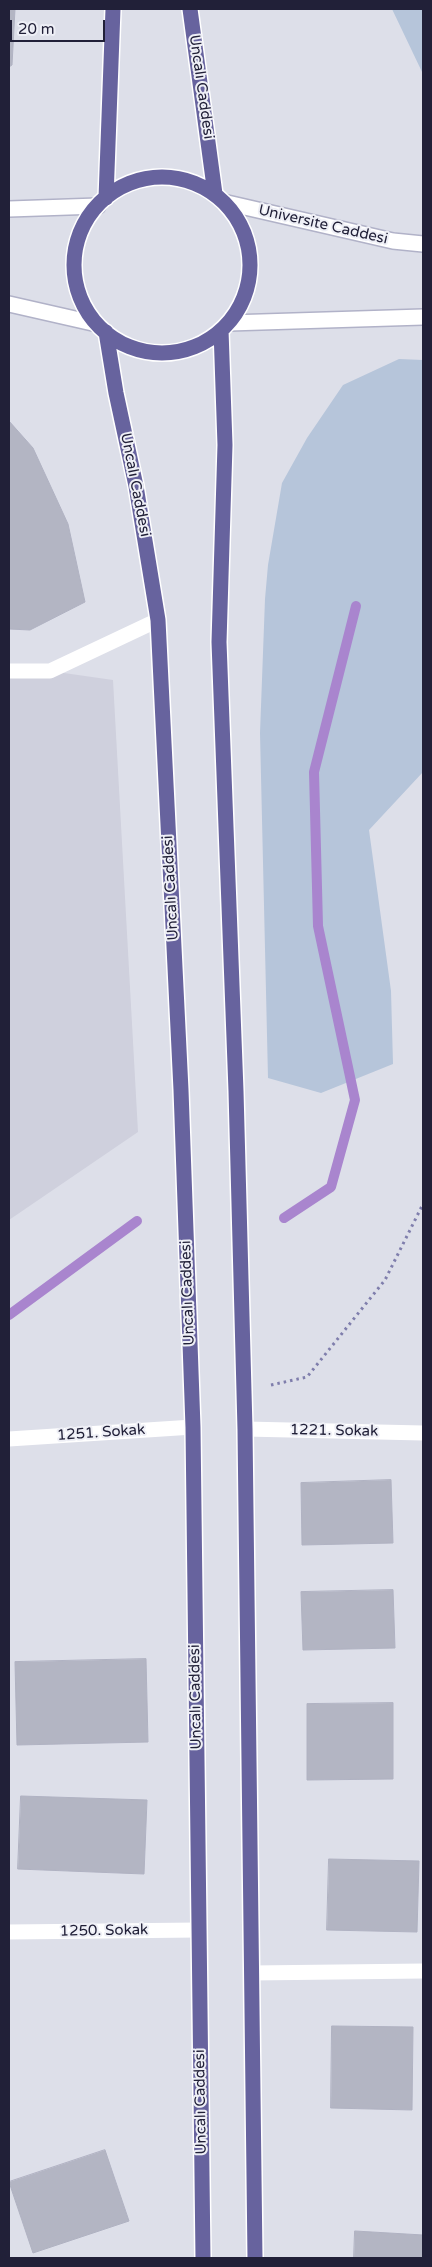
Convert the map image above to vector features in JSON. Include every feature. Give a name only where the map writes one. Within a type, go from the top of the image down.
[{"type":"main road","points":[[102,202],[113,9]]},
{"type":"main road","name":"Uncalı Caddesi","points":[[190,9],[219,198]]},
{"type":"main road","points":[[160,177],[189,181],[219,198],[235,215],[248,241],[251,270],[244,299],[225,327],[206,342],[179,352],[150,353],[122,344],[102,328],[82,303],[74,275],[76,246],[87,219],[102,202],[131,183],[160,177]]},
{"type":"main road","points":[[225,327],[225,445],[219,642],[236,1091],[245,1429],[256,2258]]},
{"type":"main road","name":"Uncalı Caddesi","points":[[102,328],[136,486],[158,620],[181,1090],[193,1427],[203,2258]]},
{"type":"street","name":"Universite Caddesi","points":[[219,198],[393,241],[423,244]]},
{"type":"street","points":[[9,209],[102,202]]},
{"type":"street","points":[[9,304],[102,328]]},
{"type":"street","points":[[225,327],[423,317]]},
{"type":"street","points":[[9,671],[50,671],[158,620]]},
{"type":"street","name":"1251. Sokak","points":[[9,1439],[193,1427]]},
{"type":"street","name":"1221. Sokak","points":[[245,1429],[423,1433]]},
{"type":"street","name":"1250. Sokak","points":[[9,1932],[198,1930]]},
{"type":"street","points":[[252,1973],[423,1971]]},
{"type":"path","points":[[270,1386],[307,1377],[385,1280],[423,1204]]},
{"type":"shaded area","points":[[392,9],[423,9],[423,74]]},
{"type":"shaded area","points":[[399,359],[423,360],[423,772],[369,830],[391,991],[393,1064],[321,1093],[268,1078],[260,733],[268,565],[282,483],[307,438],[343,385]]},
{"type":"shaded area","points":[[9,671],[50,671],[113,680],[138,1132],[9,1220]]},
{"type":"building","points":[[9,9],[15,9],[12,65],[9,67]]},
{"type":"building","points":[[9,421],[33,448],[68,524],[85,602],[30,630],[9,629]]},
{"type":"building","points":[[391,1480],[393,1543],[302,1545],[301,1483]]},
{"type":"building","points":[[393,1590],[395,1648],[303,1650],[301,1592]]},
{"type":"building","points":[[146,1659],[148,1742],[17,1745],[15,1662]]},
{"type":"building","points":[[393,1703],[393,1779],[307,1780],[307,1704]]},
{"type":"building","points":[[21,1796],[147,1800],[144,1874],[18,1869]]},
{"type":"building","points":[[329,1859],[419,1861],[417,1932],[327,1930]]},
{"type":"building","points":[[332,2026],[413,2027],[412,2110],[331,2108]]},
{"type":"building","points":[[105,2150],[129,2221],[33,2253],[9,2182]]},
{"type":"building","points":[[355,2231],[423,2235],[423,2258],[354,2258]]},
{"type":"waterway","points":[[284,1218],[331,1187],[355,1100],[318,926],[314,772],[356,606]]},
{"type":"waterway","points":[[9,1315],[137,1221]]}]
